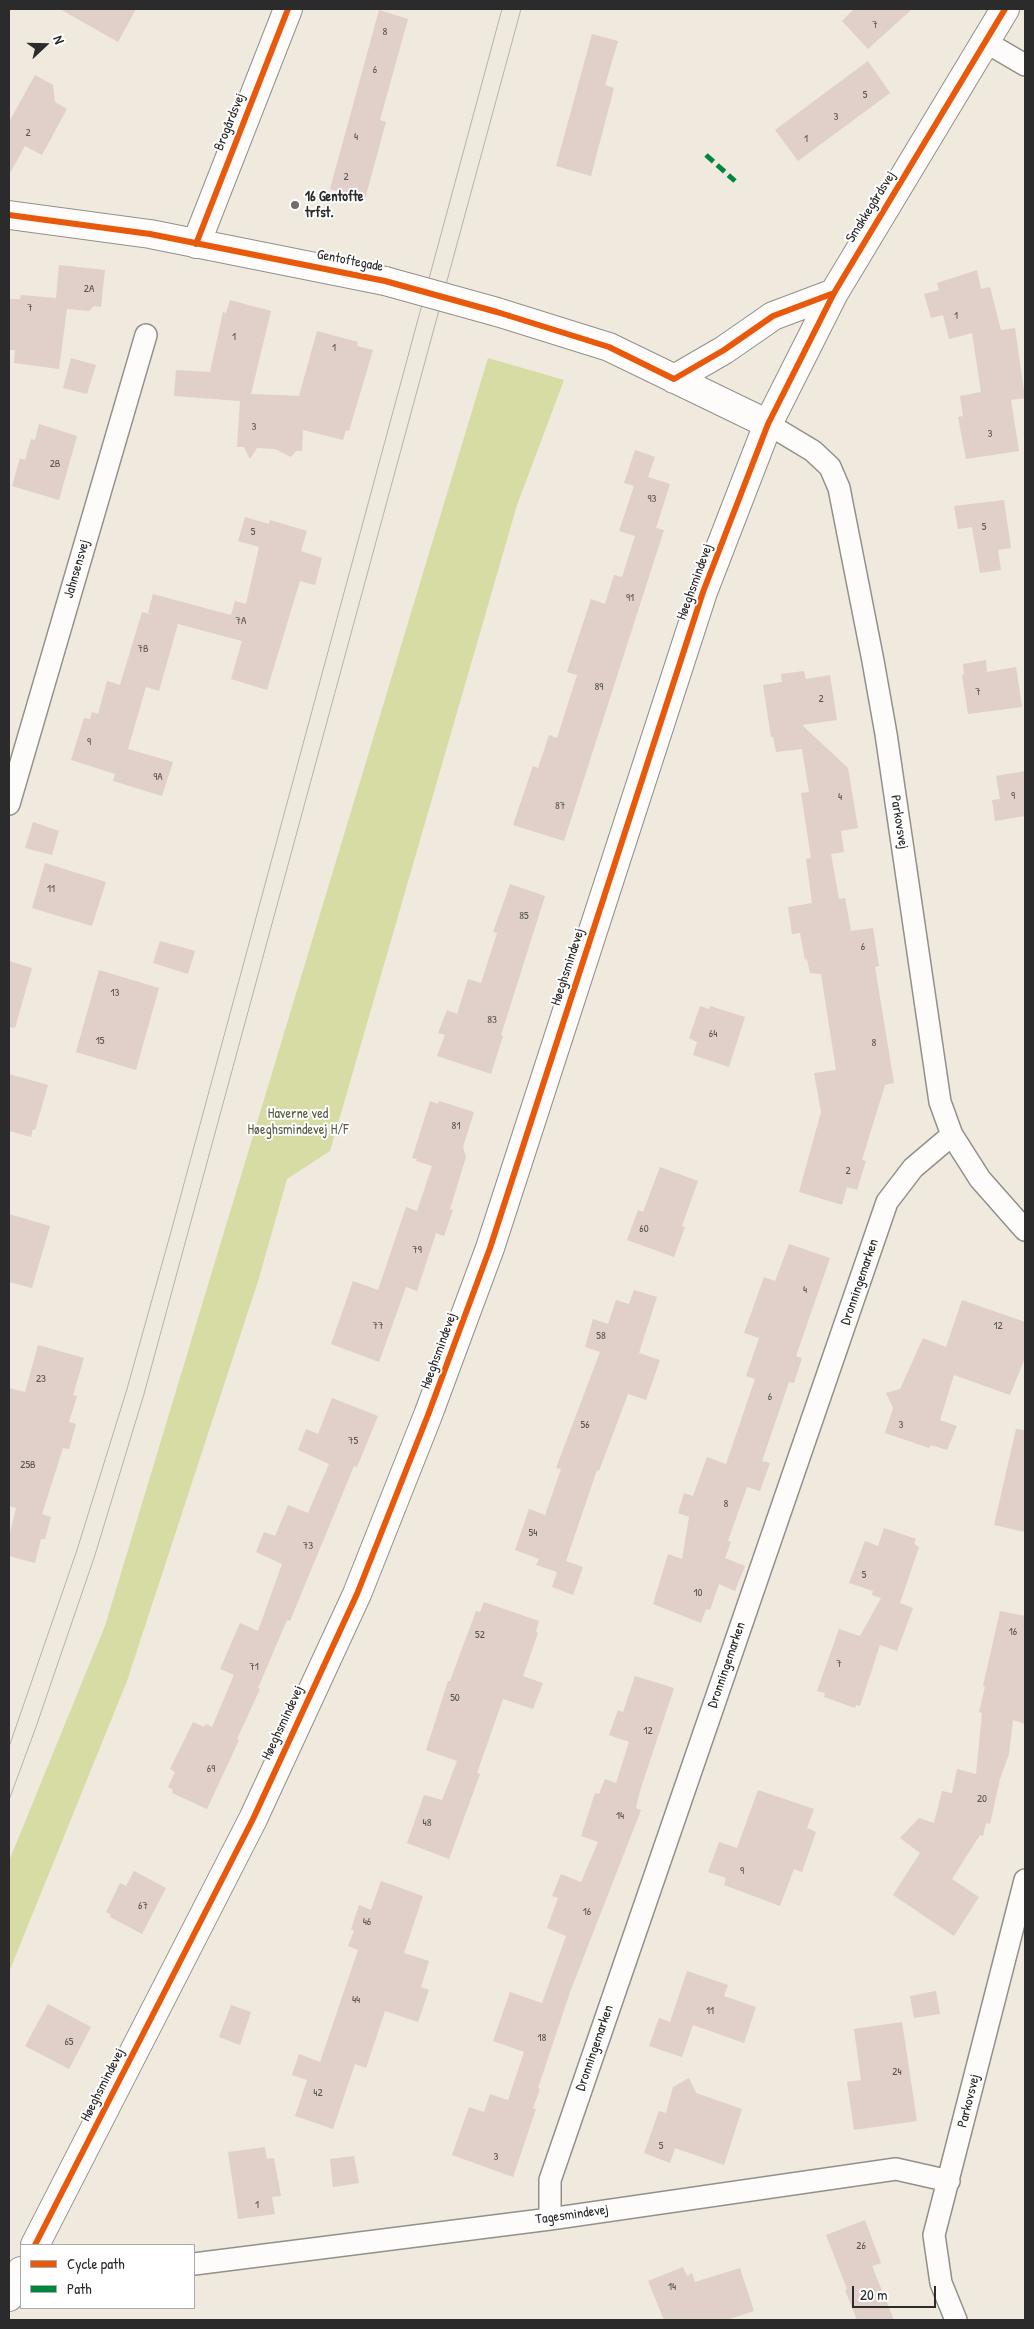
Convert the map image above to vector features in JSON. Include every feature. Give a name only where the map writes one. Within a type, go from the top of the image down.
[{"type":"street","name":"Brogårdsvej","points":[[196,244],[288,9]]},
{"type":"street","name":"Smakkegårdsvej","points":[[768,424],[834,293],[1005,9]]},
{"type":"street","points":[[984,41],[1025,66]]},
{"type":"street","name":"Gentoftegade","points":[[9,214],[150,234],[385,281],[497,312],[609,347],[768,424]]},
{"type":"street","points":[[674,379],[724,350],[773,316],[834,293]]},
{"type":"street","name":"Jahnsensvej","points":[[9,804],[146,335]]},
{"type":"street","name":"Parkovsvej","points":[[768,424],[813,451],[830,468],[839,488],[874,661],[911,897],[940,1102],[952,1135],[980,1179],[1025,1230]]},
{"type":"street","name":"Høeghsmindevej","points":[[35,2244],[253,1819],[370,1560],[428,1415],[490,1248],[703,592],[768,424]]},
{"type":"street","name":"Dronningemarken","points":[[550,2218],[550,2180],[887,1202],[913,1168],[952,1135]]},
{"type":"street","name":"Parkovsvej","points":[[956,2320],[941,2284],[934,2235],[1025,1880]]},
{"type":"street","name":"Tagesmindevej","points":[[195,2264],[550,2218],[896,2169],[949,2181]]},
{"type":"street","points":[[9,2297],[20,2273]]},
{"type":"green space","name":"Haverne ved Høeghsmindevej H/F","points":[[488,358],[564,380],[517,505],[330,1151],[287,1179],[259,1278],[127,1681],[9,1972],[9,1861],[105,1626]]},
{"type":"building","points":[[60,9],[136,9],[118,42]]},
{"type":"building","points":[[854,9],[912,9],[868,49],[842,21]]},
{"type":"building","points":[[379,10],[408,19],[380,120],[386,122],[365,199],[330,189]]},
{"type":"building","points":[[592,34],[618,41],[605,85],[614,88],[591,176],[556,166]]},
{"type":"building","points":[[868,61],[890,93],[798,161],[775,130]]},
{"type":"building","points":[[35,75],[53,85],[55,102],[67,109],[42,155],[25,146],[9,175],[9,122]]},
{"type":"building","points":[[59,265],[105,270],[101,307],[94,306],[89,311],[67,309],[59,369],[14,363],[15,350],[9,350],[9,299],[20,299],[21,295],[56,298]]},
{"type":"building","points":[[977,270],[981,289],[990,287],[1001,330],[1015,328],[1025,398],[1011,400],[1019,451],[966,459],[958,417],[963,416],[960,396],[981,392],[972,333],[949,339],[943,315],[931,318],[924,294],[939,290],[937,283]]},
{"type":"building","points":[[230,300],[271,311],[251,394],[299,396],[317,331],[358,342],[357,346],[373,350],[349,431],[346,430],[343,440],[303,430],[302,451],[296,451],[291,457],[275,449],[257,448],[250,459],[244,447],[237,447],[240,401],[174,396],[176,370],[210,372],[223,312],[226,313]]},
{"type":"building","points":[[71,358],[96,365],[87,394],[63,388]]},
{"type":"building","points":[[39,424],[77,436],[59,500],[12,486],[20,458],[25,460],[31,439],[35,440]]},
{"type":"building","points":[[635,450],[655,457],[648,477],[670,484],[656,528],[664,530],[564,841],[513,825],[533,766],[538,768],[549,735],[557,738],[577,675],[567,672],[591,599],[605,604],[614,575],[622,577],[635,536],[619,531],[634,486],[624,483]]},
{"type":"building","points":[[1004,500],[1011,548],[998,550],[1001,570],[980,573],[972,527],[958,529],[954,506]]},
{"type":"building","points":[[245,517],[269,524],[270,520],[307,531],[301,551],[322,558],[315,585],[300,581],[267,690],[231,679],[242,641],[178,624],[159,691],[146,687],[128,749],[173,762],[162,796],[113,781],[115,774],[71,760],[84,718],[90,719],[92,712],[98,714],[107,681],[120,685],[142,612],[153,615],[148,613],[153,594],[231,615],[235,601],[246,604],[259,547],[238,541]]},
{"type":"building","points":[[986,660],[987,672],[1016,667],[1022,707],[968,714],[962,675],[964,674],[963,664]]},
{"type":"building","points":[[804,671],[806,679],[830,675],[837,720],[802,725],[848,768],[858,828],[841,831],[844,852],[831,854],[839,899],[845,898],[851,931],[873,928],[879,966],[875,967],[894,1083],[885,1085],[862,1160],[866,1161],[857,1190],[847,1187],[842,1205],[799,1192],[821,1112],[814,1073],[836,1070],[821,974],[810,973],[807,959],[805,960],[800,933],[792,934],[788,907],[812,903],[806,859],[811,858],[801,793],[809,792],[802,749],[776,752],[773,737],[771,737],[763,685],[782,682],[781,674]]},
{"type":"building","points":[[1025,771],[1025,816],[995,821],[992,800],[1000,799],[996,776]]},
{"type":"building","points":[[33,822],[59,831],[52,855],[25,848]]},
{"type":"building","points":[[45,863],[106,882],[92,926],[32,908]]},
{"type":"building","points":[[510,884],[545,896],[501,1035],[503,1036],[491,1074],[437,1056],[445,1035],[438,1033],[447,1010],[457,1014],[468,979],[481,983],[497,933],[493,932]]},
{"type":"building","points":[[160,941],[195,951],[188,974],[153,963]]},
{"type":"building","points":[[9,961],[32,968],[15,1028],[9,1027]]},
{"type":"building","points":[[99,970],[159,988],[136,1070],[76,1052]]},
{"type":"building","points":[[700,1006],[709,1009],[710,1006],[745,1017],[729,1067],[693,1055],[697,1042],[689,1038]]},
{"type":"building","points":[[9,1074],[48,1085],[35,1130],[33,1129],[31,1137],[9,1131]]},
{"type":"building","points":[[430,1101],[438,1104],[439,1101],[474,1112],[463,1147],[466,1157],[450,1209],[453,1210],[444,1236],[436,1233],[417,1291],[406,1287],[379,1362],[331,1344],[353,1281],[378,1290],[406,1207],[417,1211],[432,1166],[412,1158]]},
{"type":"building","points":[[660,1167],[698,1181],[682,1226],[685,1227],[674,1257],[627,1240],[638,1210],[643,1212]]},
{"type":"building","points":[[9,1214],[50,1226],[32,1288],[9,1282]]},
{"type":"building","points":[[789,1244],[830,1258],[796,1356],[802,1358],[794,1383],[789,1382],[762,1461],[770,1463],[760,1491],[747,1487],[728,1541],[731,1542],[725,1558],[745,1566],[735,1591],[719,1584],[710,1610],[706,1609],[701,1623],[653,1604],[668,1554],[682,1559],[689,1517],[678,1513],[684,1493],[693,1496],[707,1457],[726,1464],[755,1379],[746,1376],[759,1338],[744,1333],[764,1277],[775,1281]]},
{"type":"building","points":[[634,1290],[657,1297],[639,1353],[660,1360],[646,1400],[628,1394],[599,1471],[597,1470],[566,1561],[583,1567],[573,1595],[552,1587],[557,1572],[536,1565],[539,1559],[515,1550],[529,1509],[545,1515],[561,1469],[556,1468],[600,1352],[585,1347],[593,1319],[608,1324],[616,1300],[629,1304]]},
{"type":"building","points":[[962,1300],[1025,1322],[1025,1358],[1010,1395],[954,1375],[940,1420],[957,1426],[947,1450],[931,1445],[929,1448],[885,1433],[893,1408],[886,1393],[900,1389],[923,1338],[946,1347]]},
{"type":"building","points":[[38,1345],[84,1358],[73,1395],[77,1396],[69,1422],[76,1424],[69,1449],[63,1448],[42,1514],[51,1517],[45,1539],[41,1539],[35,1563],[9,1556],[9,1537],[16,1508],[9,1506],[9,1388],[25,1392]]},
{"type":"building","points":[[332,1398],[378,1416],[357,1467],[354,1466],[290,1621],[287,1620],[258,1688],[260,1689],[237,1739],[239,1740],[207,1809],[172,1793],[173,1790],[168,1787],[175,1772],[170,1769],[193,1722],[204,1727],[206,1724],[212,1727],[234,1675],[220,1669],[240,1623],[258,1631],[282,1564],[256,1552],[264,1532],[275,1536],[288,1505],[308,1513],[329,1464],[298,1450],[306,1429],[318,1434]]},
{"type":"building","points":[[1016,1429],[1025,1430],[1025,1532],[994,1525]]},
{"type":"building","points":[[884,1528],[916,1539],[914,1544],[919,1547],[900,1603],[913,1608],[897,1651],[880,1645],[860,1706],[856,1705],[855,1708],[824,1697],[825,1693],[817,1691],[839,1629],[860,1636],[881,1598],[872,1595],[873,1591],[849,1583],[865,1541],[878,1546]]},
{"type":"building","points":[[484,1602],[539,1621],[536,1632],[538,1633],[523,1676],[543,1683],[533,1709],[503,1699],[477,1773],[480,1774],[449,1859],[407,1843],[424,1795],[442,1800],[457,1761],[426,1750],[448,1681],[450,1681],[476,1611],[480,1612]]},
{"type":"building","points":[[1000,1611],[1025,1616],[1025,1724],[1013,1720],[1009,1754],[1000,1779],[990,1824],[986,1823],[983,1836],[980,1835],[952,1879],[979,1897],[954,1936],[893,1895],[920,1853],[900,1838],[919,1818],[934,1823],[942,1791],[952,1793],[957,1769],[976,1774],[982,1713],[979,1712]]},
{"type":"building","points":[[635,1676],[674,1688],[640,1791],[636,1808],[641,1810],[570,1992],[538,2088],[540,2089],[533,2108],[536,2109],[513,2177],[452,2155],[469,2107],[484,2112],[490,2094],[508,2100],[524,2052],[493,2041],[510,1992],[542,2003],[566,1936],[547,1928],[558,1898],[552,1896],[561,1874],[581,1882],[598,1842],[581,1836],[595,1793],[599,1794],[605,1779],[616,1783],[629,1742],[609,1735],[618,1710],[623,1712]]},
{"type":"building","points":[[758,1790],[814,1809],[807,1828],[816,1832],[802,1872],[794,1869],[780,1906],[724,1885],[726,1878],[708,1872],[719,1842],[737,1848]]},
{"type":"building","points":[[134,1871],[166,1888],[142,1934],[110,1917],[111,1915],[106,1912],[120,1883],[126,1886]]},
{"type":"building","points":[[381,1881],[423,1896],[404,1953],[429,1961],[421,1987],[429,1990],[418,2022],[385,2011],[366,2068],[355,2064],[333,2129],[295,2116],[307,2080],[292,2075],[299,2054],[320,2062],[358,1950],[348,1946],[354,1931],[351,1929],[359,1905],[371,1910]]},
{"type":"building","points":[[687,1971],[728,1985],[724,1996],[756,2007],[744,2043],[693,2025],[682,2057],[649,2046],[659,2018],[670,2022]]},
{"type":"building","points":[[936,1991],[940,2014],[914,2018],[910,1996]]},
{"type":"building","points":[[48,2004],[91,2027],[69,2069],[25,2046]]},
{"type":"building","points":[[231,2005],[251,2012],[240,2045],[219,2037]]},
{"type":"building","points":[[902,2022],[917,2121],[854,2130],[847,2082],[861,2080],[854,2029]]},
{"type":"building","points":[[689,2078],[696,2093],[742,2109],[724,2165],[675,2148],[670,2163],[644,2153],[659,2111],[666,2113],[673,2087]]},
{"type":"building","points":[[265,2147],[267,2159],[274,2158],[281,2196],[272,2197],[275,2214],[238,2219],[228,2152]]},
{"type":"building","points":[[354,2156],[359,2183],[333,2187],[330,2159]]},
{"type":"building","points":[[865,2220],[881,2263],[872,2266],[894,2320],[857,2320],[826,2235]]},
{"type":"building","points":[[683,2267],[687,2276],[692,2273],[695,2282],[740,2268],[754,2311],[726,2320],[664,2320],[648,2281]]},
{"type":"tram line","points":[[9,1747],[77,1550],[127,1389],[502,9]]},
{"type":"tram line","points":[[9,1800],[95,1555],[144,1394],[521,9]]},
{"type":"marked path","points":[[706,155],[735,181]]},
{"type":"cycle path","points":[[196,244],[288,9]]},
{"type":"cycle path","points":[[36,2244],[253,1819],[357,1594],[428,1415],[490,1248],[703,592],[768,424],[834,293],[1005,9]]},
{"type":"cycle path","points":[[9,215],[150,234],[385,281],[497,312],[609,347],[674,379],[724,350],[773,316],[834,293]]},
{"type":"place","name":"16 Gentofte trfst.","points":[[295,205]]}]
